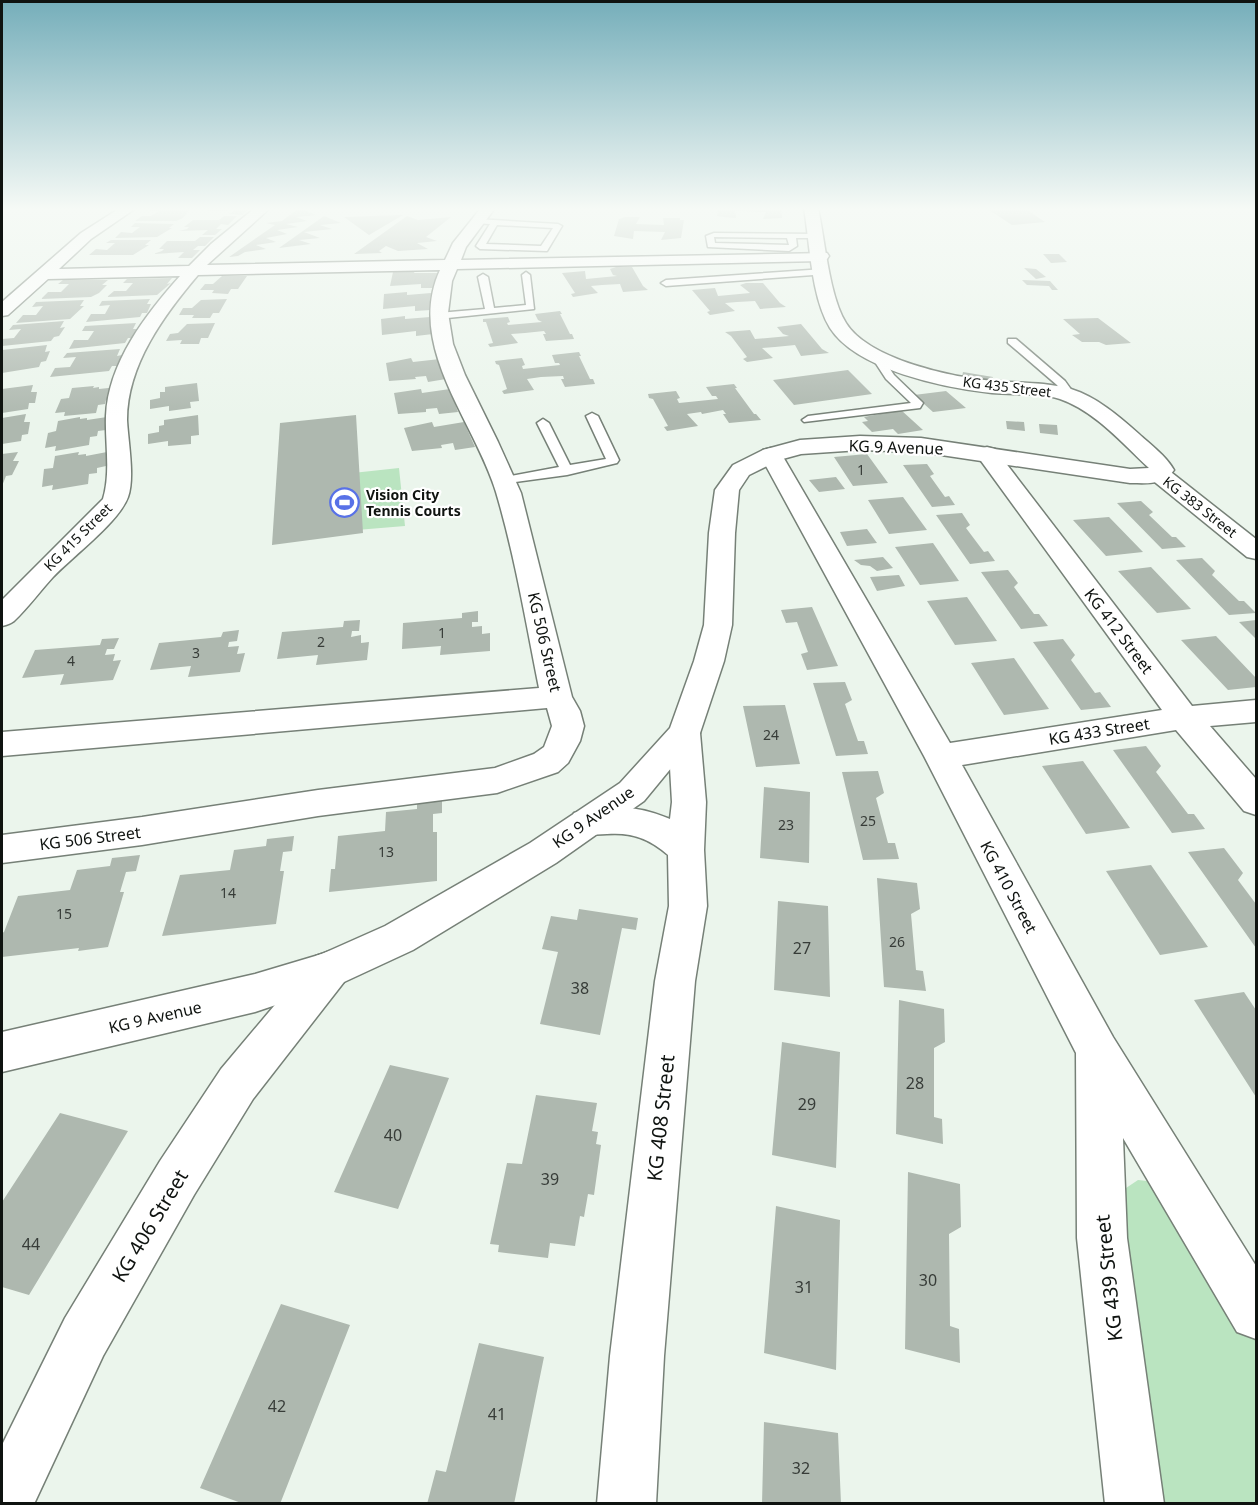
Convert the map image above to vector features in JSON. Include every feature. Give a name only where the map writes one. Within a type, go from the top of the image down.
[{"type":"street","points":[[2,311],[39,278]]},
{"type":"street","name":"KG 415 Street","points":[[2,617],[30,584],[101,516],[116,498],[118,407],[129,366],[143,335],[159,312],[189,278]]},
{"type":"street","name":"KG 506 Street","points":[[2,849],[142,831],[318,803],[497,780],[546,763],[556,755],[564,741],[567,726],[564,711],[556,697],[529,573],[505,481],[445,354],[438,316],[443,278]]},
{"type":"street","name":"KG 435 Street","points":[[825,278],[831,312],[839,328],[876,356],[928,374],[972,385],[1068,394]]},
{"type":"street","name":"KG 383 Street","points":[[1068,394],[1103,414],[1160,466],[1159,474],[1257,551]]},
{"type":"street","name":"KG 9 Avenue","points":[[2,1052],[255,993],[330,969],[399,938],[543,853],[632,792],[684,733],[709,662],[718,625],[722,533],[727,490],[741,470],[771,455],[800,447],[860,443],[921,445],[1102,473],[1147,476],[1159,474]]},
{"type":"street","name":"KG 412 Street","points":[[987,454],[1184,718],[1257,802]]},
{"type":"street","name":"KG 410 Street","points":[[771,455],[941,756],[1098,1050],[1152,1144],[1257,1313]]},
{"type":"street","points":[[2,744],[556,697]]},
{"type":"street","name":"KG 433 Street","points":[[941,756],[1184,718],[1257,711]]},
{"type":"street","name":"KG 408 Street","points":[[626,1503],[637,1356],[675,981],[688,906],[686,850],[689,802],[684,733]]},
{"type":"street","points":[[587,823],[608,818],[633,822],[663,832],[686,850]]},
{"type":"street","name":"KG 406 Street","points":[[3,1503],[84,1337],[177,1178],[237,1084],[330,969]]},
{"type":"street","name":"KG 439 Street","points":[[1098,1050],[1102,1238],[1135,1503]]},
{"type":"lane","points":[[483,278],[490,311]]},
{"type":"lane","points":[[438,316],[531,307],[527,278]]},
{"type":"lane","points":[[666,283],[705,278]]},
{"type":"lane","points":[[1012,341],[1061,383],[1068,394]]},
{"type":"lane","points":[[808,420],[916,406],[917,403],[888,374],[876,356]]},
{"type":"lane","points":[[505,481],[605,465],[613,460],[591,416]]},
{"type":"lane","points":[[543,423],[567,471]]},
{"type":"green space","name":"Vision City Tennis Courts","points":[[399,468],[405,526],[284,536],[288,480]]},
{"type":"green space","points":[[1138,1180],[1147,1181],[1167,1195],[1210,1252],[1256,1332],[1256,1503],[1149,1503],[1120,1192]]},
{"type":"building","points":[[172,278],[167,284],[171,283],[157,295],[107,297],[114,291],[126,291],[133,283],[123,283],[127,279]]},
{"type":"building","points":[[219,278],[245,278],[238,289],[231,289],[228,294],[212,293],[214,290],[200,290],[205,284],[213,284]]},
{"type":"building","points":[[392,278],[437,278],[436,288],[421,288],[421,284],[390,286]]},
{"type":"building","points":[[565,278],[639,278],[648,290],[623,292],[620,284],[591,286],[598,293],[573,297],[571,294],[575,293]]},
{"type":"building","points":[[63,280],[108,280],[102,285],[107,285],[99,293],[91,297],[41,299],[48,292],[61,292],[69,284],[58,284]]},
{"type":"building","points":[[1022,280],[1050,281],[1058,290],[1052,290],[1049,286],[1027,285]]},
{"type":"building","points":[[763,283],[786,307],[760,309],[755,301],[725,303],[735,311],[710,315],[707,312],[710,311],[692,290],[715,288],[718,296],[750,293],[740,285]]},
{"type":"building","points":[[407,292],[407,295],[431,293],[431,310],[415,311],[415,306],[383,309],[384,294]]},
{"type":"building","points":[[150,299],[147,304],[151,304],[147,313],[142,313],[140,317],[86,322],[91,314],[105,314],[110,305],[99,306],[102,301]]},
{"type":"building","points":[[227,299],[219,313],[213,313],[210,318],[179,315],[183,308],[192,308],[201,300]]},
{"type":"building","points":[[84,300],[80,306],[84,306],[70,319],[16,323],[23,315],[36,315],[43,306],[32,307],[36,302]]},
{"type":"building","points":[[560,311],[574,339],[546,341],[544,331],[511,334],[518,343],[490,347],[488,344],[493,343],[483,319],[508,317],[510,322],[507,323],[508,325],[542,322],[535,314]]},
{"type":"building","points":[[405,316],[405,319],[430,317],[433,334],[416,336],[416,331],[382,335],[381,319]]},
{"type":"building","points":[[1098,318],[1131,343],[1106,345],[1099,342],[1082,342],[1072,335],[1080,334],[1063,319]]},
{"type":"building","points":[[64,321],[60,328],[65,327],[59,336],[54,337],[51,341],[2,346],[2,339],[14,338],[21,329],[9,330],[13,325]]},
{"type":"building","points":[[136,323],[133,329],[137,329],[133,338],[128,338],[125,343],[69,349],[74,340],[88,340],[94,331],[82,331],[85,326]]},
{"type":"building","points":[[215,323],[208,338],[201,338],[199,344],[180,344],[182,340],[166,341],[170,334],[178,333],[187,324]]},
{"type":"building","points":[[801,324],[822,349],[829,353],[801,356],[795,345],[762,348],[773,358],[747,362],[743,359],[747,357],[731,336],[725,332],[750,330],[755,339],[789,336],[783,334],[777,327]]},
{"type":"building","points":[[47,345],[45,352],[50,351],[46,361],[41,362],[39,367],[2,373],[2,350]]},
{"type":"building","points":[[120,349],[117,356],[122,355],[117,366],[112,366],[109,371],[50,377],[55,368],[70,367],[76,357],[63,358],[67,353]]},
{"type":"building","points":[[579,352],[590,379],[593,379],[595,384],[565,387],[561,379],[564,379],[563,376],[541,377],[527,379],[534,390],[504,394],[502,391],[507,389],[499,365],[495,361],[522,358],[525,365],[522,366],[523,369],[560,365],[555,363],[552,355]]},
{"type":"building","points":[[411,358],[413,362],[440,359],[446,379],[428,382],[426,376],[389,381],[386,363]]},
{"type":"building","points":[[848,370],[872,394],[794,405],[773,380]]},
{"type":"building","points":[[963,372],[993,377],[990,381],[962,377]]},
{"type":"building","points":[[197,383],[199,401],[190,402],[191,408],[169,411],[169,406],[150,409],[150,400],[160,398],[160,392],[165,392],[165,387]]},
{"type":"building","points":[[734,384],[754,414],[761,420],[729,423],[723,410],[702,414],[701,412],[687,414],[698,426],[667,431],[664,427],[668,426],[648,394],[676,391],[680,398],[677,399],[679,403],[718,399],[712,396],[706,387]]},
{"type":"building","points":[[33,385],[31,392],[37,392],[35,403],[29,403],[28,409],[2,413],[2,389]]},
{"type":"building","points":[[94,386],[93,388],[99,387],[99,389],[118,387],[115,399],[106,400],[105,404],[98,405],[96,413],[64,416],[65,412],[55,413],[61,399],[69,398],[72,388]]},
{"type":"building","points":[[421,389],[422,393],[450,389],[458,412],[439,414],[437,408],[426,409],[426,412],[398,414],[394,393]]},
{"type":"building","points":[[946,391],[966,408],[933,412],[914,395]]},
{"type":"building","points":[[901,410],[923,430],[898,434],[893,429],[872,432],[862,422],[868,421],[864,417]]},
{"type":"building","points":[[26,414],[24,422],[30,422],[28,434],[22,435],[21,441],[2,444],[2,418]]},
{"type":"building","points":[[198,415],[199,435],[191,436],[191,444],[168,446],[168,441],[148,444],[148,434],[159,432],[159,426],[164,425],[164,420]]},
{"type":"building","points":[[356,415],[363,533],[272,545],[280,423]]},
{"type":"building","points":[[80,417],[80,419],[87,418],[87,420],[107,417],[106,430],[98,431],[97,436],[90,437],[89,445],[55,451],[56,446],[45,448],[48,433],[56,431],[58,421]]},
{"type":"building","points":[[1006,421],[1024,422],[1025,431],[1007,429]]},
{"type":"building","points":[[432,422],[434,427],[464,422],[475,447],[455,450],[453,443],[441,445],[442,448],[412,451],[404,428]]},
{"type":"building","points":[[1039,424],[1057,425],[1058,435],[1040,433]]},
{"type":"building","points":[[18,452],[13,461],[19,461],[12,475],[6,476],[2,486],[2,454]]},
{"type":"building","points":[[79,452],[78,455],[86,454],[86,456],[107,452],[106,466],[97,468],[97,473],[89,474],[88,484],[52,490],[53,485],[42,487],[44,469],[53,468],[55,456]]},
{"type":"building","points":[[867,454],[888,483],[853,486],[834,457]]},
{"type":"building","points":[[927,464],[934,474],[930,476],[945,497],[949,496],[955,505],[932,507],[903,465]]},
{"type":"building","points":[[836,477],[845,489],[819,492],[809,480]]},
{"type":"building","points":[[903,497],[927,530],[889,534],[868,500]]},
{"type":"building","points":[[1141,501],[1153,512],[1149,515],[1186,547],[1162,549],[1117,503]]},
{"type":"building","points":[[962,513],[970,525],[966,528],[984,552],[988,551],[995,561],[970,564],[936,515]]},
{"type":"building","points":[[1109,517],[1143,552],[1106,556],[1073,520]]},
{"type":"building","points":[[867,529],[877,543],[847,546],[840,532]]},
{"type":"building","points":[[933,543],[959,581],[920,585],[895,547]]},
{"type":"building","points":[[883,557],[893,568],[877,571],[854,560]]},
{"type":"building","points":[[1202,558],[1215,571],[1212,575],[1239,601],[1244,601],[1256,613],[1229,615],[1176,560]]},
{"type":"building","points":[[1151,567],[1191,609],[1157,613],[1118,571]]},
{"type":"building","points":[[1008,570],[1018,583],[1014,587],[1034,614],[1039,614],[1048,626],[1021,629],[981,572]]},
{"type":"building","points":[[899,575],[905,586],[877,591],[870,577]]},
{"type":"building","points":[[967,597],[997,641],[955,645],[927,601]]},
{"type":"building","points":[[812,607],[838,666],[807,670],[801,654],[808,652],[797,622],[786,623],[781,610]]},
{"type":"building","points":[[478,611],[478,622],[472,622],[472,627],[482,626],[482,634],[490,633],[490,651],[440,655],[441,646],[402,649],[403,623],[462,618],[462,613]]},
{"type":"building","points":[[360,620],[359,631],[352,631],[351,637],[361,635],[361,643],[369,642],[367,660],[316,665],[318,655],[277,659],[282,632],[343,627],[344,621]]},
{"type":"building","points":[[1256,620],[1256,639],[1239,622]]},
{"type":"building","points":[[239,630],[237,641],[229,642],[228,647],[239,646],[237,654],[245,653],[240,672],[188,677],[191,666],[150,670],[159,643],[221,637],[223,632]]},
{"type":"building","points":[[1216,636],[1256,678],[1256,687],[1228,690],[1181,640]]},
{"type":"building","points":[[119,638],[114,649],[107,649],[105,655],[115,654],[113,661],[121,660],[113,680],[60,685],[64,674],[22,678],[35,650],[100,645],[102,639]]},
{"type":"building","points":[[1063,639],[1075,655],[1071,660],[1095,693],[1100,692],[1111,707],[1081,710],[1033,642]]},
{"type":"building","points":[[1014,658],[1049,709],[1004,715],[971,663]]},
{"type":"building","points":[[845,682],[852,700],[845,704],[858,741],[864,741],[868,754],[836,756],[813,683]]},
{"type":"building","points":[[785,705],[800,764],[756,767],[743,706]]},
{"type":"building","points":[[1146,746],[1161,766],[1156,772],[1188,814],[1194,814],[1205,829],[1172,833],[1113,750]]},
{"type":"building","points":[[1083,761],[1130,828],[1086,834],[1042,766]]},
{"type":"building","points":[[878,771],[884,793],[876,798],[888,843],[895,843],[899,859],[863,860],[842,772]]},
{"type":"building","points":[[764,787],[810,792],[809,863],[760,858]]},
{"type":"building","points":[[442,799],[442,813],[433,814],[433,832],[437,832],[437,881],[329,892],[331,869],[335,869],[338,836],[385,831],[386,812],[417,809],[417,802]]},
{"type":"building","points":[[294,836],[292,851],[283,852],[280,871],[284,871],[276,924],[162,936],[180,875],[230,870],[234,850],[266,846],[267,839]]},
{"type":"building","points":[[1224,848],[1243,873],[1238,880],[1256,904],[1256,948],[1188,852]]},
{"type":"building","points":[[140,855],[136,871],[126,872],[120,892],[124,892],[108,947],[2,957],[2,933],[18,896],[70,890],[77,870],[110,866],[112,858]]},
{"type":"building","points":[[1151,865],[1208,947],[1160,955],[1106,871]]},
{"type":"building","points":[[877,878],[917,883],[920,909],[911,914],[916,970],[923,971],[926,991],[884,987]]},
{"type":"building","points":[[778,901],[828,906],[830,997],[774,990]]},
{"type":"building","points":[[579,909],[638,918],[636,930],[622,928],[600,1035],[540,1024],[558,952],[542,949],[551,916],[577,920]]},
{"type":"building","points":[[1244,992],[1256,1010],[1256,1097],[1194,1000]]},
{"type":"building","points":[[899,1000],[944,1009],[945,1042],[934,1048],[934,1117],[942,1119],[943,1144],[896,1134]]},
{"type":"building","points":[[782,1042],[840,1052],[836,1168],[772,1155]]},
{"type":"building","points":[[390,1065],[449,1078],[398,1209],[334,1192]]},
{"type":"building","points":[[536,1095],[597,1103],[592,1131],[598,1132],[596,1144],[601,1145],[594,1195],[588,1194],[584,1217],[580,1216],[575,1246],[550,1243],[548,1258],[498,1252],[499,1245],[490,1244],[507,1163],[522,1164]]},
{"type":"building","points":[[60,1113],[128,1131],[29,1295],[2,1287],[2,1202]]},
{"type":"building","points":[[908,1172],[960,1184],[961,1227],[949,1234],[950,1326],[959,1329],[960,1363],[905,1349]]},
{"type":"building","points":[[776,1206],[840,1220],[836,1370],[764,1353]]},
{"type":"building","points":[[281,1304],[350,1325],[280,1504],[244,1504],[200,1488]]},
{"type":"building","points":[[479,1343],[544,1357],[514,1504],[427,1504],[436,1470],[446,1472]]},
{"type":"building","points":[[764,1422],[838,1433],[841,1504],[762,1504]]},
{"type":"place","name":"Vision City Tennis Courts","points":[[345,503]]}]
